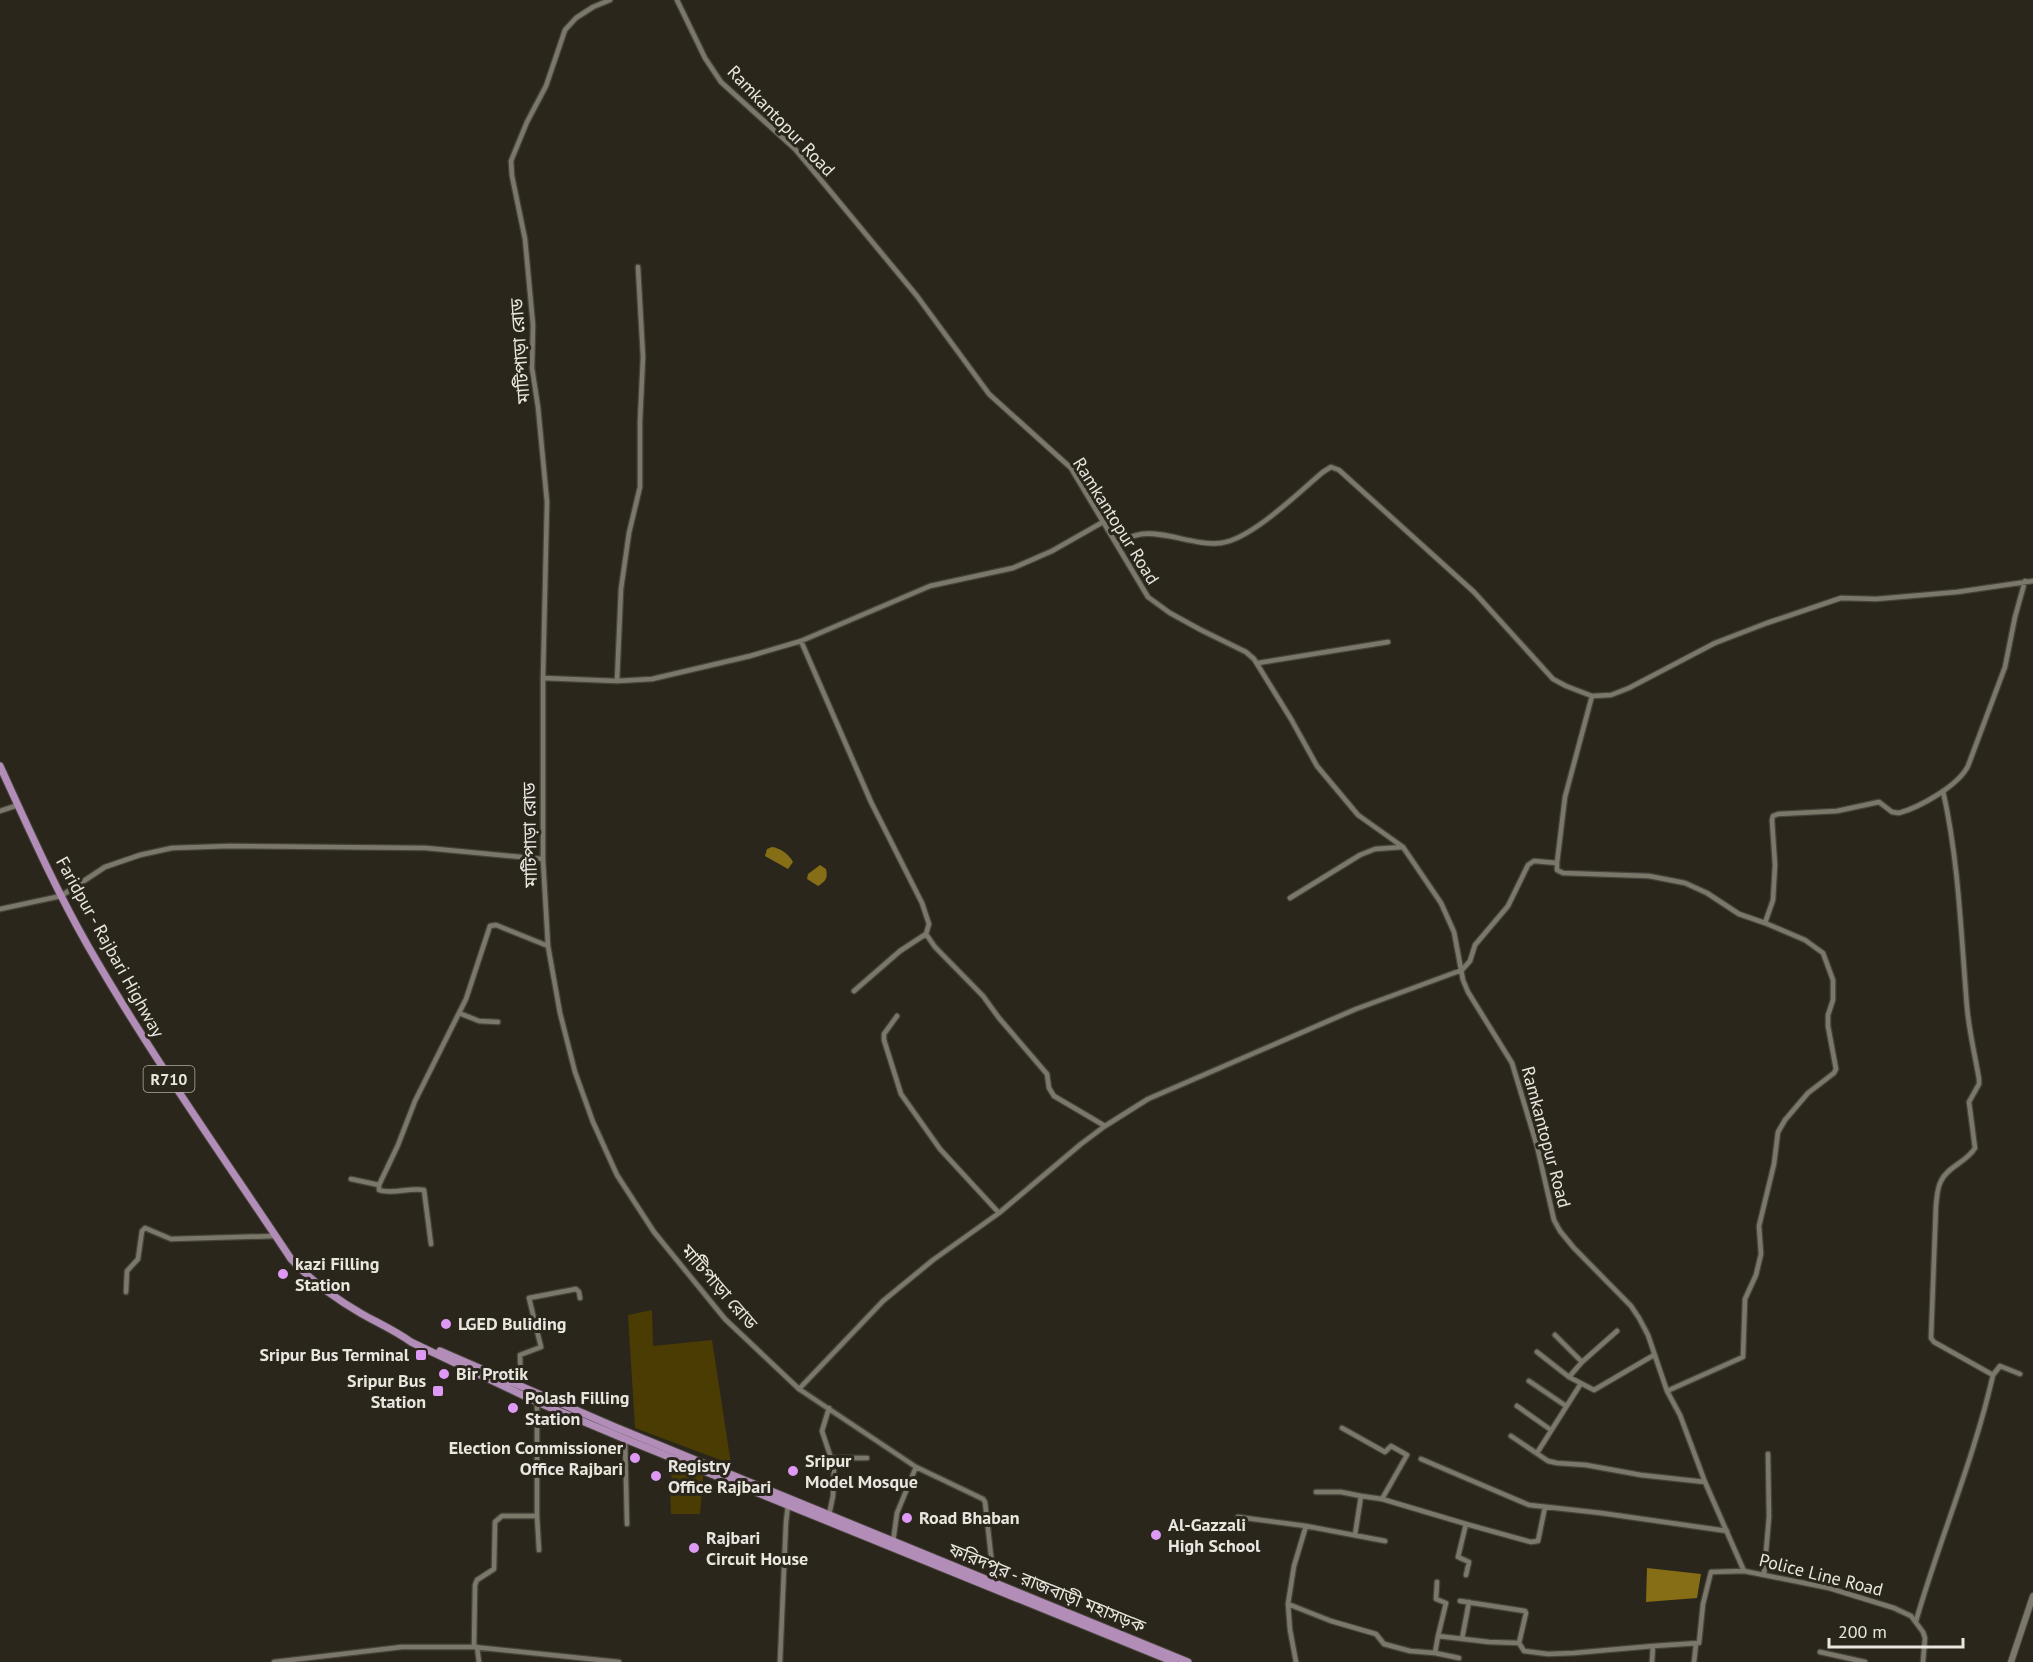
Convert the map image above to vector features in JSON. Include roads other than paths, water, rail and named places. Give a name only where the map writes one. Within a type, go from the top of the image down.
[{"type":"main road","name":"Faridpur - Rajbari Highway","points":[[0,766],[61,896],[88,946],[181,1097],[291,1259],[311,1279],[360,1312],[404,1336]]},
{"type":"main road","name":"ফরিদপুর - রাজবাড়ী মহাসড়ক","points":[[404,1336],[521,1387],[538,1398],[1188,1662]]},
{"type":"main road","name":"ফরিদপুর - রাজবাড়ী মহাসড়ক","points":[[404,1336],[411,1342],[625,1439],[1174,1662]]},
{"type":"main road","points":[[2011,1662],[2033,1596]]},
{"type":"street","points":[[591,0],[592,7]]},
{"type":"street","name":"মাটিপাড়া রোড","points":[[610,0],[592,7],[564,30],[546,87],[527,122],[512,160],[512,176],[525,239],[533,325],[532,368],[547,502],[543,678],[543,859],[548,946],[560,1013],[575,1072],[593,1122],[617,1175],[654,1232],[724,1319],[799,1389],[916,1467],[986,1502],[994,1582]]},
{"type":"street","name":"Ramkantopur Road","points":[[677,0],[705,58],[722,82],[795,149],[917,296],[989,394],[1071,468],[1149,597],[1180,619],[1246,652],[1258,663],[1317,766],[1358,815],[1403,847],[1448,915],[1468,992],[1512,1063],[1537,1146],[1554,1220],[1574,1248],[1631,1306],[1645,1329],[1667,1391],[1680,1415],[1705,1482],[1744,1571]]},
{"type":"street","points":[[617,681],[621,589],[629,532],[640,487],[643,357],[638,267]]},
{"type":"street","points":[[1116,543],[1133,536],[1147,534],[1199,542],[1219,543],[1232,540],[1273,514],[1331,467],[1339,470],[1474,592],[1553,679],[1592,696],[1620,692],[1715,643],[1841,598],[1876,599],[1957,592],[2033,581]]},
{"type":"street","points":[[543,678],[617,681],[652,679],[801,641],[930,586],[1013,568],[1052,551],[1103,522]]},
{"type":"street","points":[[1765,923],[1773,900],[1775,865],[1773,816],[1837,811],[1879,802],[1892,812],[1899,813],[1942,791],[1965,772],[2005,667],[2025,581]]},
{"type":"street","points":[[801,641],[871,802],[922,903],[929,924],[926,934],[900,951],[854,991]]},
{"type":"street","points":[[1258,663],[1388,642]]},
{"type":"street","points":[[1592,696],[1565,796],[1557,870],[1563,873],[1649,876],[1685,883],[1707,893],[1739,914],[1804,940],[1823,952],[1833,980],[1833,1000],[1828,1015],[1828,1026],[1836,1069],[1803,1099],[1778,1132],[1774,1164],[1759,1226],[1761,1254],[1756,1275],[1745,1299],[1743,1357],[1667,1391]]},
{"type":"street","points":[[1942,791],[1949,820],[1964,949],[1967,1009],[1979,1084],[1969,1102],[1975,1148],[1969,1157],[1944,1177],[1939,1187],[1936,1205],[1931,1338],[1934,1342],[1993,1375]]},
{"type":"street","points":[[0,811],[18,805]]},
{"type":"street","points":[[0,909],[61,896],[105,867],[140,855],[172,848],[230,846],[426,848],[543,859]]},
{"type":"street","points":[[1290,898],[1360,855],[1376,849],[1403,847]]},
{"type":"street","points":[[799,1389],[883,1300],[933,1260],[999,1213],[1105,1126],[1148,1099],[1191,1079],[1356,1009],[1462,970],[1470,961],[1475,945],[1509,906],[1528,865],[1534,861],[1557,863]]},
{"type":"street","points":[[431,1244],[424,1190],[383,1192],[379,1190],[379,1185],[415,1101],[459,1013],[475,975],[490,926],[496,925],[548,946]]},
{"type":"street","points":[[926,934],[935,947],[983,996],[1047,1074],[1053,1096],[1105,1126]]},
{"type":"street","points":[[459,1013],[479,1020],[498,1022]]},
{"type":"street","points":[[897,1016],[884,1034],[884,1040],[901,1094],[940,1149],[999,1213]]},
{"type":"street","points":[[351,1179],[379,1185]]},
{"type":"street","points":[[126,1292],[128,1271],[138,1259],[142,1231],[145,1228],[171,1239],[276,1236]]},
{"type":"street","points":[[521,1387],[520,1355],[541,1347],[529,1298],[576,1289],[580,1298]]},
{"type":"street","points":[[1569,1377],[1582,1362],[1617,1331]]},
{"type":"street","points":[[1555,1335],[1582,1362]]},
{"type":"street","points":[[1537,1352],[1580,1385],[1594,1390],[1654,1355]]},
{"type":"street","points":[[1923,1662],[1925,1638],[1916,1621],[1939,1546],[1970,1460],[1993,1375],[2000,1366],[2020,1374]]},
{"type":"street","points":[[1529,1381],[1566,1406]]},
{"type":"street","points":[[1537,1453],[1580,1385]]},
{"type":"street","points":[[538,1398],[539,1550]]},
{"type":"street","points":[[1517,1406],[1551,1430]]},
{"type":"street","points":[[828,1408],[822,1435],[834,1467],[834,1487],[829,1515]]},
{"type":"street","points":[[1342,1428],[1385,1452],[1391,1446],[1407,1455],[1382,1499]]},
{"type":"street","points":[[1511,1436],[1548,1461],[1705,1482]]},
{"type":"street","points":[[625,1439],[627,1524]]},
{"type":"street","points":[[1764,1575],[1768,1517],[1768,1454]]},
{"type":"street","points":[[832,1458],[867,1458]]},
{"type":"street","points":[[1421,1459],[1529,1505],[1727,1532]]},
{"type":"street","points":[[893,1542],[897,1513],[916,1467]]},
{"type":"street","points":[[1316,1492],[1341,1492],[1382,1499],[1536,1542],[1545,1507]]},
{"type":"street","points":[[1354,1535],[1361,1496]]},
{"type":"street","points":[[780,1662],[788,1505]]},
{"type":"street","points":[[479,1662],[476,1647],[475,1585],[477,1580],[494,1569],[495,1522],[502,1516],[537,1516]]},
{"type":"street","points":[[1238,1517],[1306,1526],[1385,1541]]},
{"type":"street","points":[[1466,1524],[1458,1557],[1469,1562],[1466,1575]]},
{"type":"street","points":[[1296,1662],[1288,1604],[1294,1566],[1306,1526]]},
{"type":"street","name":"Police Line Road","points":[[1696,1644],[1700,1640],[1703,1604],[1710,1573],[1713,1571],[1744,1571],[1829,1588],[1875,1601],[1911,1616],[1916,1621]]},
{"type":"street","points":[[1434,1653],[1446,1603],[1437,1600],[1437,1582]]},
{"type":"street","points":[[1460,1601],[1526,1612],[1519,1643],[1524,1651],[1548,1654],[1574,1653],[1696,1644],[1694,1662]]},
{"type":"street","points":[[1462,1639],[1469,1602]]},
{"type":"street","points":[[1288,1604],[1330,1621],[1376,1634],[1384,1644],[1410,1651],[1459,1658]]},
{"type":"street","points":[[1438,1636],[1519,1643]]},
{"type":"street","points":[[1652,1662],[1653,1646]]},
{"type":"street","points":[[274,1662],[302,1661],[402,1647],[476,1647],[617,1662]]},
{"type":"street","points":[[1820,1652],[1865,1662]]},
{"type":"street","points":[[1574,1653],[1574,1662]]},
{"type":"place","name":"kazi Filling Station","points":[[283,1274]]},
{"type":"place","name":"LGED Buliding","points":[[446,1324]]},
{"type":"place","name":"Sripur Bus Terminal","points":[[421,1355]]},
{"type":"place","name":"Bir Protik","points":[[444,1374]]},
{"type":"place","name":"Sripur Bus Station","points":[[438,1391]]},
{"type":"place","name":"Polash Filling Station","points":[[513,1408]]},
{"type":"place","name":"Election Commissioner Office Rajbari","points":[[635,1458]]},
{"type":"place","name":"Sripur Model Mosque","points":[[793,1471]]},
{"type":"place","name":"Registry Office Rajbari","points":[[656,1476]]},
{"type":"place","name":"Road Bhaban","points":[[907,1518]]},
{"type":"place","name":"Al-Gazzali High School","points":[[1156,1535]]},
{"type":"place","name":"Rajbari Circuit House","points":[[694,1548]]}]
